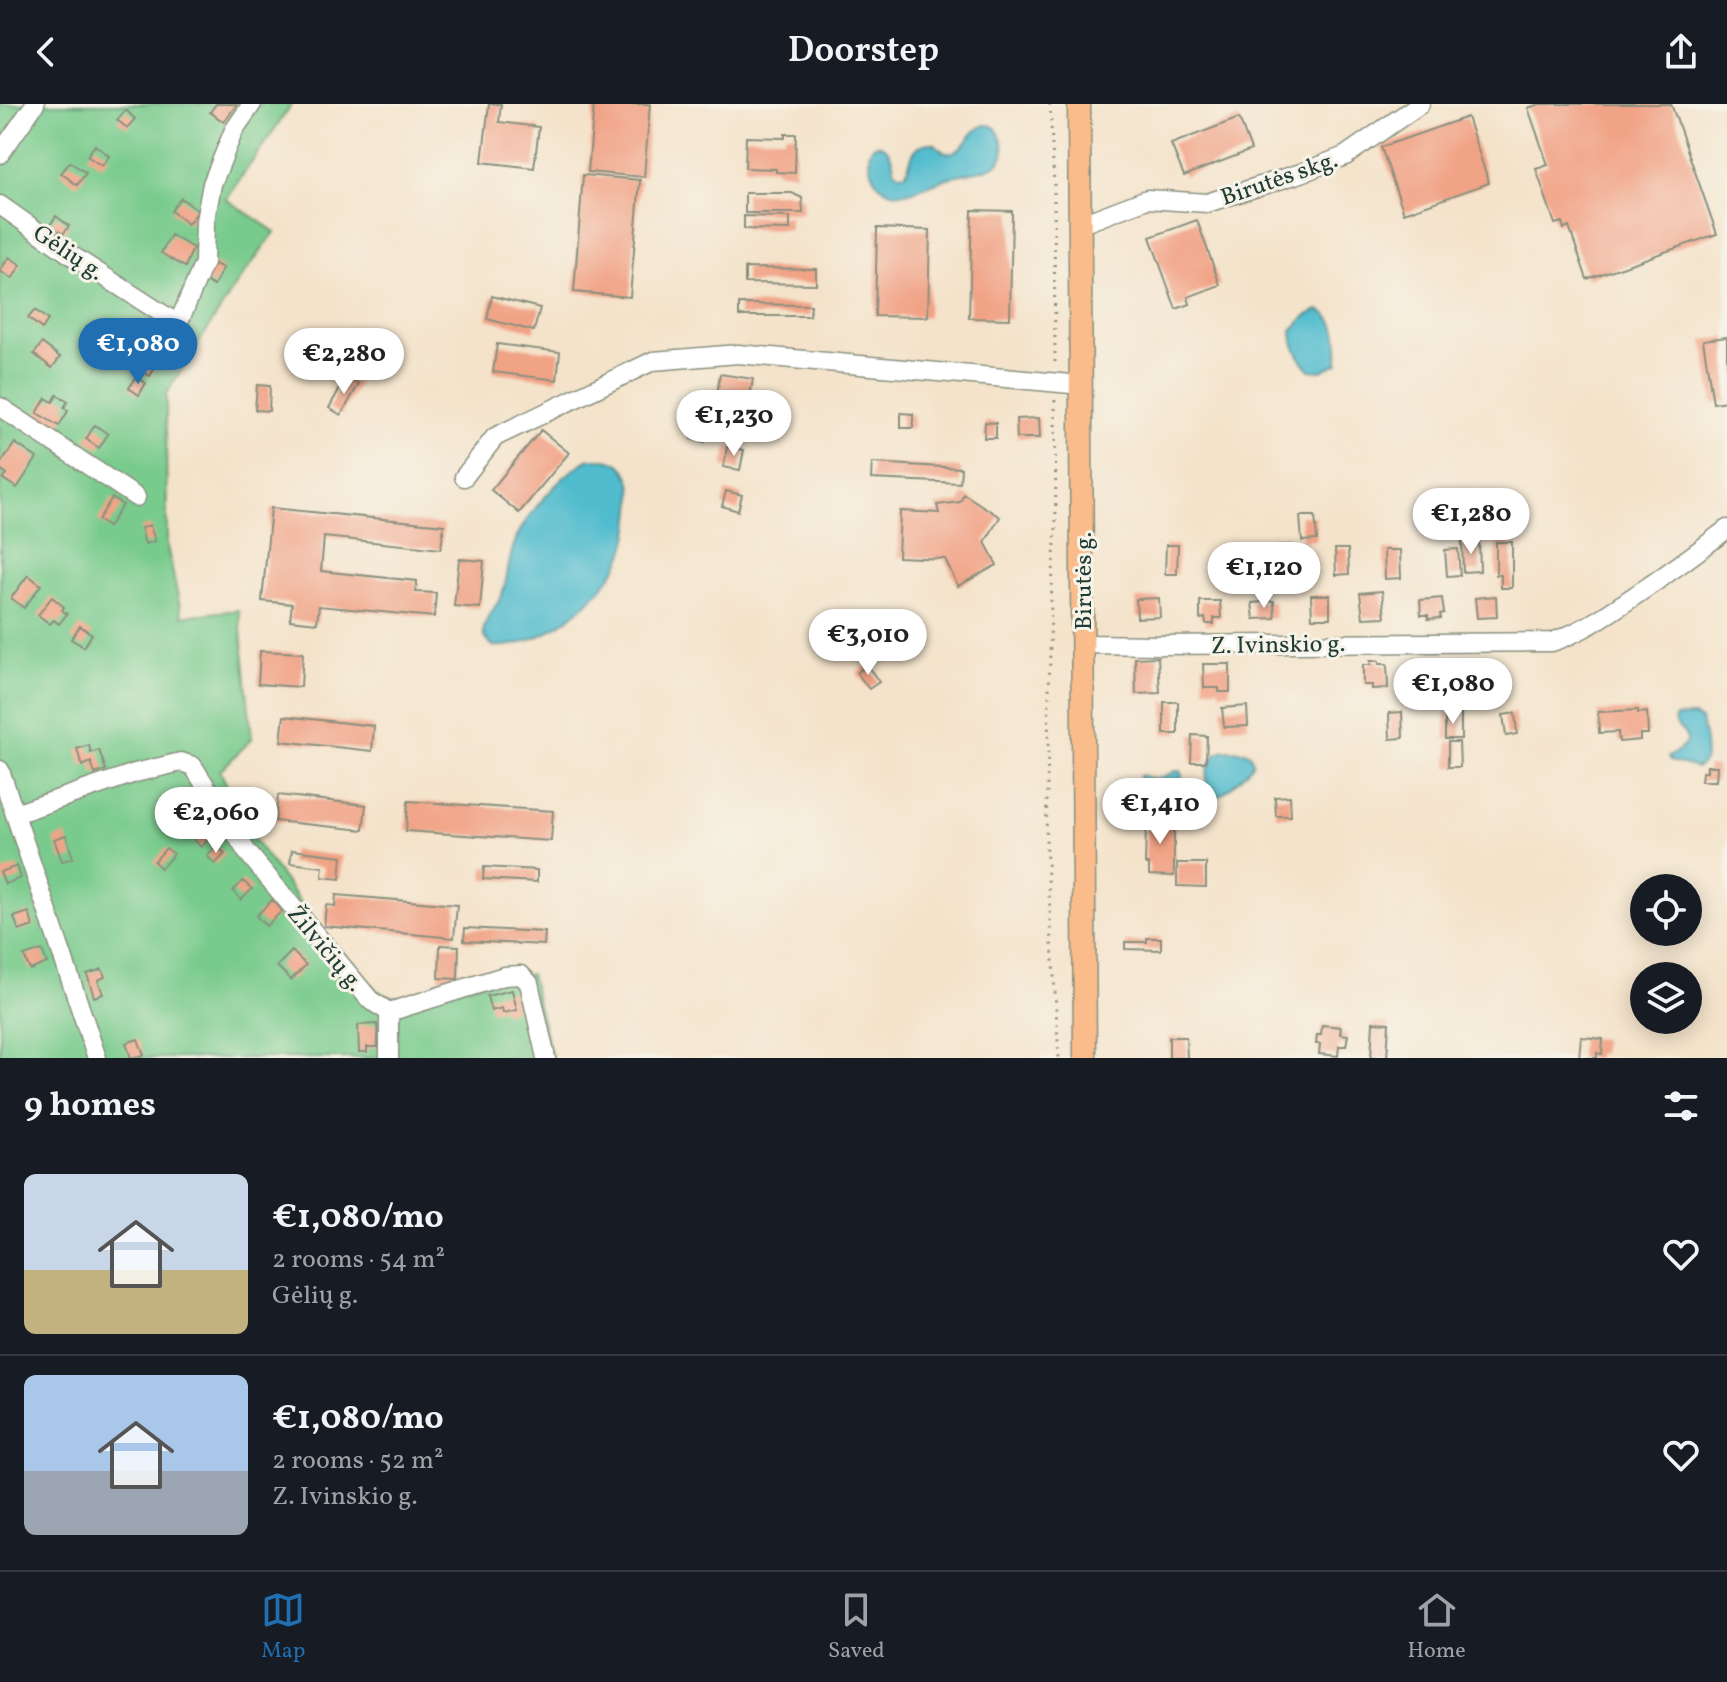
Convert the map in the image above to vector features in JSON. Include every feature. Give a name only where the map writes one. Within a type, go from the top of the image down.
[{"type":"main road","name":"Birutės g.","points":[[1079,104],[1085,1058]]},
{"type":"street","points":[[0,154],[35,104]]},
{"type":"street","name":"Gėlių g.","points":[[0,205],[178,324],[204,263],[205,221],[212,184],[234,130],[252,104]]},
{"type":"street","name":"Birutės skg.","points":[[1079,225],[1147,199],[1207,203],[1301,173],[1345,156],[1420,104]]},
{"type":"street","points":[[464,477],[495,437],[653,361],[738,354],[1082,385]]},
{"type":"street","points":[[0,407],[136,497]]},
{"type":"street","name":"Z. Ivinskio g.","points":[[1083,644],[1552,642],[1611,612],[1727,529]]},
{"type":"street","name":"Žilvičių g.","points":[[15,814],[135,773],[181,762],[193,766],[247,852],[370,1000],[389,1012]]},
{"type":"street","points":[[0,770],[97,1058]]},
{"type":"street","points":[[389,1058],[389,1012],[504,976],[521,975],[529,983],[546,1058]]},
{"type":"path","points":[[1050,104],[1054,185],[1056,528],[1051,601],[1046,844],[1059,1058]]},
{"type":"green space","points":[[0,104],[292,104],[226,199],[275,232],[236,285],[166,394],[167,547],[182,616],[239,610],[252,739],[220,771],[252,837],[315,922],[377,991],[406,998],[530,974],[552,1058],[0,1058]]},
{"type":"water","points":[[985,125],[995,128],[1003,145],[1001,160],[995,165],[902,193],[879,185],[873,175],[869,155],[872,147],[878,145],[886,148],[895,171],[906,173],[914,152],[921,145],[934,143],[944,152],[951,153]]},
{"type":"water","points":[[1318,310],[1334,325],[1338,348],[1338,363],[1321,371],[1310,370],[1295,347],[1292,336],[1292,330],[1306,316]]},
{"type":"water","points":[[590,459],[614,461],[625,470],[631,482],[631,523],[621,559],[599,590],[567,619],[530,640],[493,646],[485,637],[484,627],[501,597],[520,531],[557,484]]},
{"type":"water","points":[[1693,716],[1701,720],[1706,748],[1704,761],[1696,768],[1670,761],[1668,757],[1683,747],[1687,740],[1674,721],[1676,717]]},
{"type":"water","points":[[1224,750],[1245,751],[1253,762],[1235,783],[1213,798],[1207,795],[1208,769],[1214,757]]},
{"type":"water","points":[[1180,771],[1182,775],[1173,799],[1152,800],[1141,793],[1141,775],[1159,779]]},
{"type":"building","points":[[216,104],[237,104],[224,122],[210,112]]},
{"type":"building","points":[[489,104],[501,104],[499,122],[539,127],[534,168],[482,162]]},
{"type":"building","points":[[594,104],[650,104],[644,177],[588,172]]},
{"type":"building","points":[[1540,104],[1671,104],[1717,234],[1587,279],[1569,227],[1564,229],[1562,222],[1555,224],[1536,169],[1548,165],[1528,108]]},
{"type":"building","points":[[126,110],[135,119],[127,128],[117,120]]},
{"type":"building","points":[[1467,117],[1489,183],[1404,213],[1381,147]]},
{"type":"building","points":[[1239,118],[1251,150],[1184,176],[1171,144]]},
{"type":"building","points":[[785,134],[796,134],[795,173],[745,168],[746,137],[785,138]]},
{"type":"building","points":[[95,145],[109,156],[102,166],[87,156]]},
{"type":"building","points":[[70,162],[86,173],[77,185],[61,173]]},
{"type":"building","points":[[583,175],[640,180],[630,297],[574,292]]},
{"type":"building","points":[[745,193],[792,193],[802,198],[803,213],[745,213]]},
{"type":"building","points":[[181,198],[198,211],[188,224],[171,211]]},
{"type":"building","points":[[972,210],[1012,211],[1010,319],[969,318]]},
{"type":"building","points":[[56,216],[69,226],[63,234],[50,225]]},
{"type":"building","points":[[744,216],[790,217],[790,230],[744,229]]},
{"type":"building","points":[[1197,220],[1220,285],[1188,297],[1190,304],[1176,309],[1150,237]]},
{"type":"building","points":[[877,228],[930,230],[928,317],[875,316]]},
{"type":"building","points":[[171,235],[193,248],[185,267],[161,253]]},
{"type":"building","points":[[9,257],[21,265],[12,279],[0,271]]},
{"type":"building","points":[[211,262],[223,268],[214,286],[202,279]]},
{"type":"building","points":[[745,268],[816,269],[816,284],[745,283]]},
{"type":"building","points":[[492,296],[540,308],[534,331],[487,319]]},
{"type":"building","points":[[739,304],[811,305],[810,316],[739,316]]},
{"type":"building","points":[[35,310],[48,320],[42,329],[28,318]]},
{"type":"building","points":[[1727,337],[1727,401],[1713,403],[1703,340]]},
{"type":"building","points":[[42,343],[60,357],[52,368],[34,354]]},
{"type":"building","points":[[497,344],[560,352],[557,380],[493,372]]},
{"type":"building","points":[[147,356],[158,363],[150,376],[139,369]]},
{"type":"building","points":[[720,374],[753,379],[749,401],[717,396]]},
{"type":"building","points":[[136,377],[146,383],[139,395],[129,388]]},
{"type":"building","points":[[346,377],[359,384],[341,415],[329,408]]},
{"type":"building","points":[[257,385],[270,386],[269,411],[255,410]]},
{"type":"building","points":[[57,395],[68,401],[64,408],[68,411],[59,426],[37,413],[46,398],[53,402]]},
{"type":"building","points":[[901,413],[913,414],[913,428],[901,428]]},
{"type":"building","points":[[697,415],[710,418],[705,442],[691,439]]},
{"type":"building","points":[[1039,418],[1040,438],[1017,438],[1016,419]]},
{"type":"building","points":[[985,422],[996,423],[996,438],[984,438]]},
{"type":"building","points":[[95,425],[108,434],[99,448],[86,439]]},
{"type":"building","points":[[541,430],[569,453],[519,513],[491,490]]},
{"type":"building","points":[[15,443],[37,458],[17,488],[3,479],[7,474],[0,469],[0,464]]},
{"type":"building","points":[[727,447],[744,450],[740,470],[723,467]]},
{"type":"building","points":[[872,463],[961,468],[960,483],[871,479]]},
{"type":"building","points":[[726,491],[742,495],[738,511],[722,506]]},
{"type":"building","points":[[964,494],[1000,517],[985,542],[997,565],[958,586],[945,559],[898,557],[900,511],[939,513],[937,505],[960,502]]},
{"type":"building","points":[[112,498],[123,505],[108,527],[98,520]]},
{"type":"building","points":[[271,508],[444,525],[441,549],[324,537],[321,571],[417,581],[416,592],[436,593],[434,617],[319,606],[317,623],[290,620],[292,604],[262,601]]},
{"type":"building","points":[[1300,516],[1315,516],[1317,540],[1302,541]]},
{"type":"building","points":[[150,525],[155,541],[145,544],[141,528]]},
{"type":"building","points":[[1462,540],[1479,540],[1480,571],[1463,572]]},
{"type":"building","points":[[1496,542],[1512,542],[1512,588],[1501,588],[1501,575],[1496,575]]},
{"type":"building","points":[[1166,545],[1178,545],[1177,574],[1165,574]]},
{"type":"building","points":[[1278,545],[1292,545],[1294,586],[1281,587]]},
{"type":"building","points":[[1335,549],[1348,549],[1349,574],[1336,575]]},
{"type":"building","points":[[1458,549],[1460,575],[1447,576],[1445,550]]},
{"type":"building","points":[[1384,550],[1400,550],[1401,578],[1385,579]]},
{"type":"building","points":[[459,559],[484,561],[480,608],[454,606]]},
{"type":"building","points":[[1222,562],[1238,562],[1238,586],[1223,586]]},
{"type":"building","points":[[28,575],[41,585],[24,608],[11,598]]},
{"type":"building","points":[[1382,591],[1385,617],[1363,618],[1360,593]]},
{"type":"building","points":[[1311,595],[1330,595],[1330,618],[1312,618]]},
{"type":"building","points":[[1496,596],[1497,617],[1477,618],[1475,598]]},
{"type":"building","points":[[52,597],[67,614],[59,624],[54,620],[50,624],[38,615]]},
{"type":"building","points":[[1159,598],[1160,617],[1137,618],[1136,599]]},
{"type":"building","points":[[1442,598],[1444,613],[1440,614],[1441,618],[1428,619],[1428,615],[1421,615],[1420,600]]},
{"type":"building","points":[[1200,601],[1220,601],[1221,618],[1214,618],[1214,624],[1206,624],[1205,618],[1200,619]]},
{"type":"building","points":[[1274,601],[1275,618],[1254,619],[1252,603]]},
{"type":"building","points":[[80,626],[92,634],[84,647],[71,639]]},
{"type":"building","points":[[260,651],[303,653],[301,687],[258,684]]},
{"type":"building","points":[[1158,657],[1160,693],[1136,694],[1135,658]]},
{"type":"building","points":[[1370,661],[1387,664],[1388,688],[1372,689],[1372,685],[1363,685],[1363,665],[1371,665]]},
{"type":"building","points":[[1427,663],[1439,663],[1439,668],[1446,668],[1446,691],[1430,691],[1430,683],[1420,682],[1421,667],[1427,667]]},
{"type":"building","points":[[1203,664],[1230,664],[1230,692],[1204,688]]},
{"type":"building","points":[[867,665],[879,682],[869,689],[857,673]]},
{"type":"building","points":[[1497,665],[1499,684],[1478,686],[1476,666]]},
{"type":"building","points":[[1164,702],[1178,702],[1178,734],[1164,734]]},
{"type":"building","points":[[1247,706],[1248,726],[1224,727],[1222,708]]},
{"type":"building","points":[[1638,710],[1638,713],[1647,712],[1648,734],[1640,734],[1640,740],[1619,742],[1618,732],[1599,733],[1598,712]]},
{"type":"building","points":[[1402,712],[1403,738],[1390,739],[1389,713]]},
{"type":"building","points":[[1445,712],[1461,712],[1461,739],[1445,739]]},
{"type":"building","points":[[1515,713],[1517,734],[1506,736],[1503,715]]},
{"type":"building","points":[[284,716],[374,726],[372,751],[281,741]]},
{"type":"building","points":[[1192,735],[1207,736],[1206,762],[1191,762]]},
{"type":"building","points":[[1448,742],[1459,742],[1460,767],[1448,767]]},
{"type":"building","points":[[89,745],[91,753],[99,750],[106,770],[95,774],[91,762],[82,766],[77,749]]},
{"type":"building","points":[[1707,766],[1717,766],[1716,781],[1701,781],[1702,772],[1707,772]]},
{"type":"building","points":[[278,795],[366,805],[363,830],[275,821]]},
{"type":"building","points":[[1290,796],[1291,816],[1276,816],[1275,797]]},
{"type":"building","points":[[408,801],[553,811],[551,841],[406,831]]},
{"type":"building","points":[[196,815],[214,834],[201,847],[183,828]]},
{"type":"building","points":[[1150,817],[1174,817],[1174,876],[1149,875],[1149,864],[1145,864],[1146,829],[1149,829]]},
{"type":"building","points":[[66,835],[73,858],[62,861],[54,839]]},
{"type":"building","points":[[217,846],[225,854],[215,864],[207,856]]},
{"type":"building","points":[[166,848],[174,854],[161,868],[154,862]]},
{"type":"building","points":[[292,850],[342,856],[340,879],[322,877],[323,867],[290,863]]},
{"type":"building","points":[[1177,863],[1206,863],[1206,887],[1177,886]]},
{"type":"building","points":[[17,866],[21,878],[5,884],[0,872]]},
{"type":"building","points":[[484,867],[537,870],[537,882],[483,879]]},
{"type":"building","points":[[243,881],[252,889],[241,900],[233,891]]},
{"type":"building","points":[[336,895],[457,905],[454,938],[324,926],[326,905],[335,906]]},
{"type":"building","points":[[272,900],[282,911],[266,926],[256,916]]},
{"type":"building","points":[[29,912],[33,926],[19,931],[14,917]]},
{"type":"building","points":[[465,928],[545,932],[544,945],[464,941]]},
{"type":"building","points":[[1147,938],[1161,938],[1161,950],[1125,949],[1125,942],[1147,942]]},
{"type":"building","points":[[440,945],[459,946],[458,979],[439,978]]},
{"type":"building","points":[[42,950],[47,963],[30,970],[24,956]]},
{"type":"building","points":[[292,951],[306,965],[291,980],[277,966]]},
{"type":"building","points":[[102,969],[105,977],[98,980],[103,994],[94,997],[87,974]]},
{"type":"building","points":[[512,990],[517,1010],[503,1013],[502,1008],[491,1011],[487,996]]},
{"type":"building","points":[[1373,1022],[1389,1023],[1387,1058],[1371,1058]]},
{"type":"building","points":[[377,1024],[378,1047],[367,1047],[367,1052],[359,1052],[358,1025]]},
{"type":"building","points":[[1322,1025],[1341,1027],[1340,1034],[1348,1035],[1346,1046],[1339,1046],[1338,1056],[1319,1054],[1320,1044],[1316,1044]]},
{"type":"building","points":[[1169,1037],[1186,1037],[1187,1058],[1169,1058]]},
{"type":"building","points":[[1581,1037],[1603,1039],[1602,1054],[1597,1053],[1597,1058],[1579,1058]]},
{"type":"building","points":[[138,1039],[144,1055],[131,1058],[126,1043]]}]
